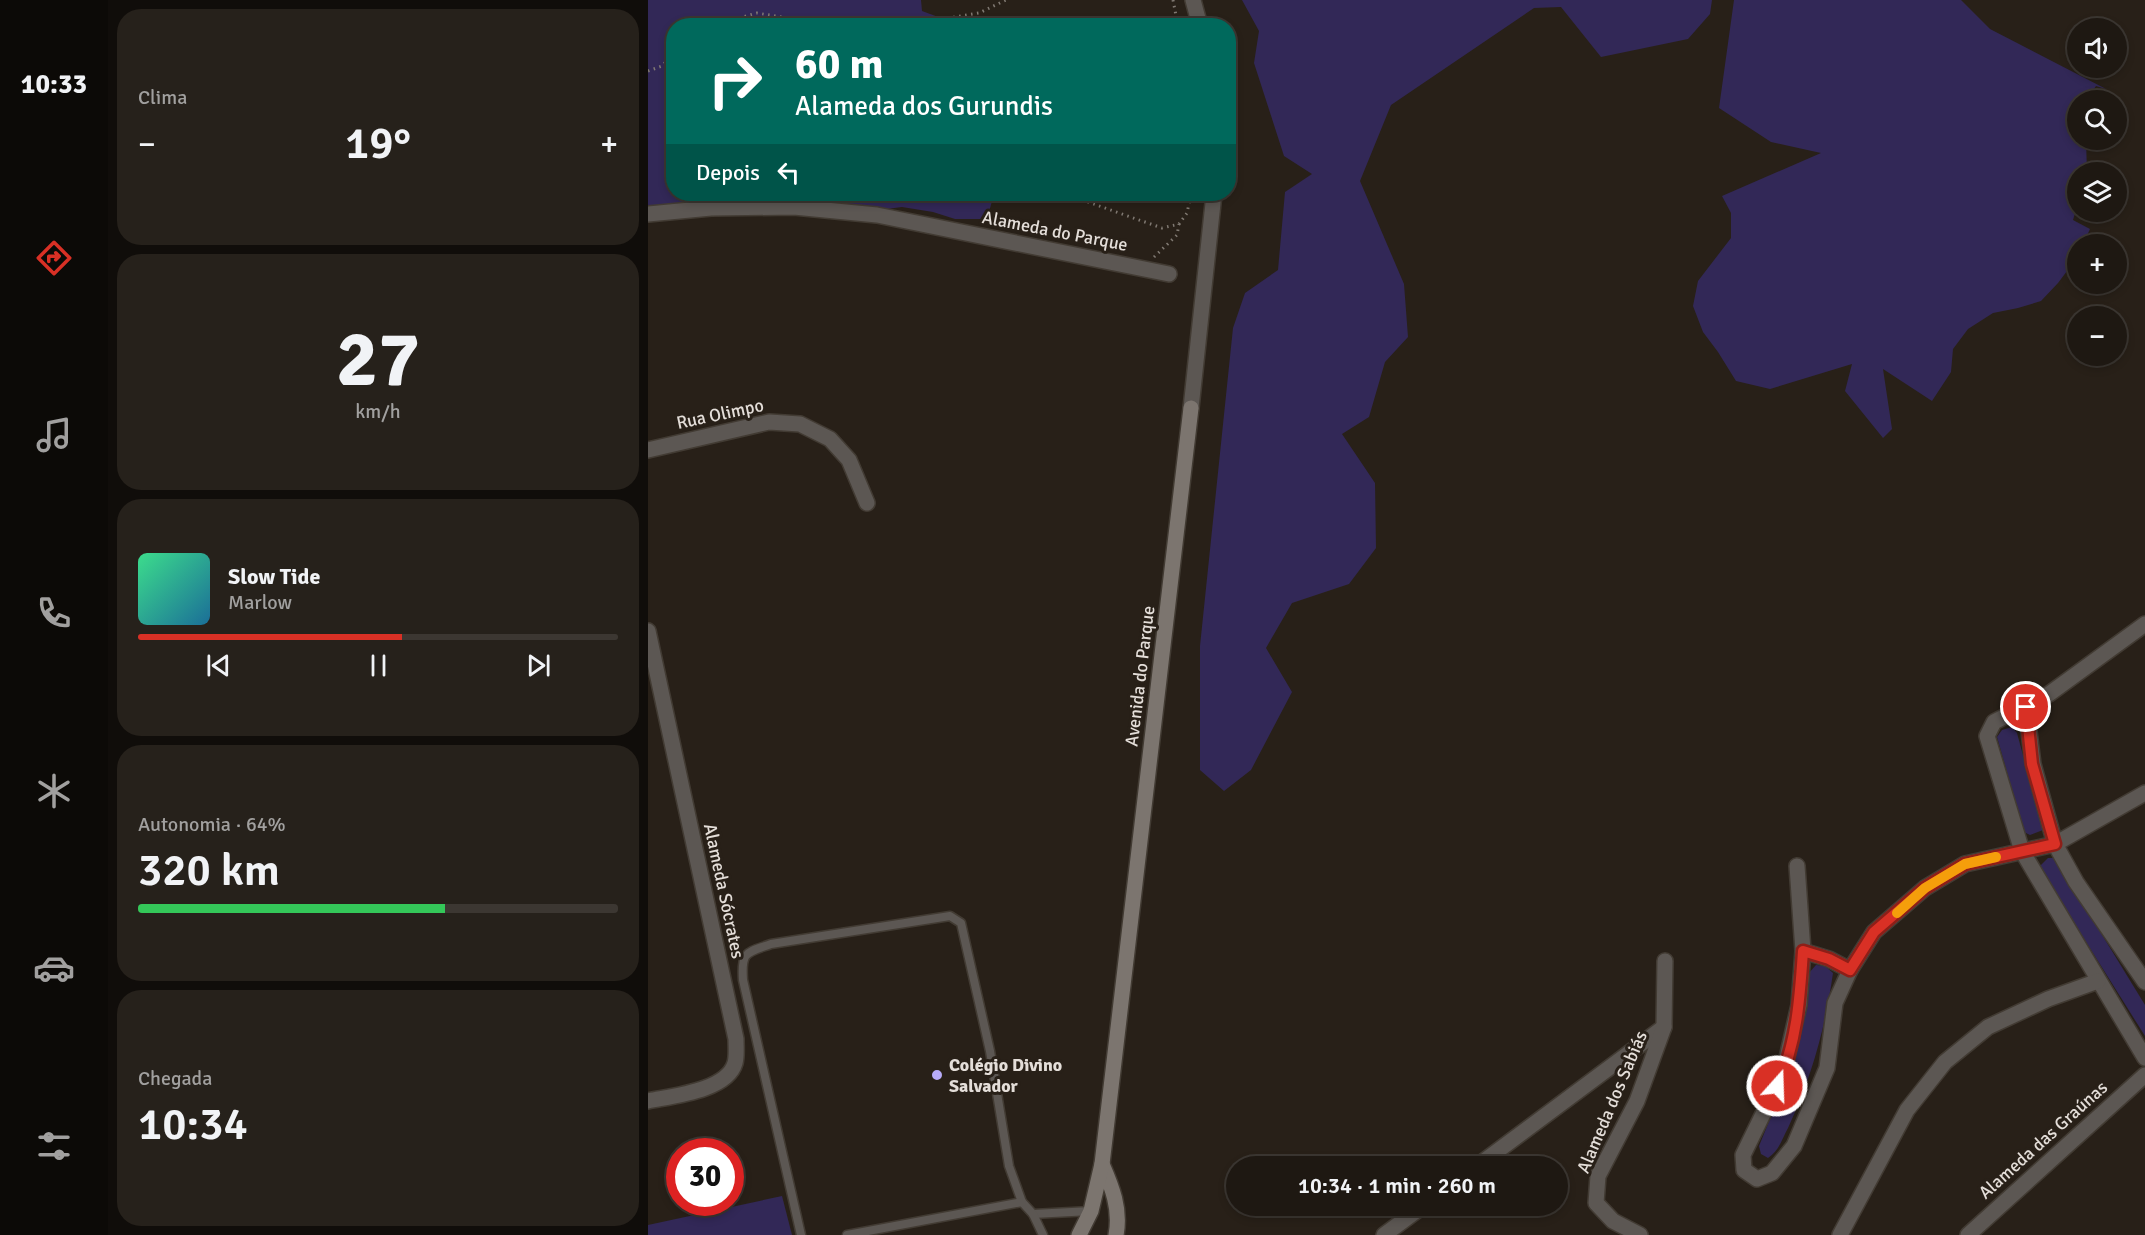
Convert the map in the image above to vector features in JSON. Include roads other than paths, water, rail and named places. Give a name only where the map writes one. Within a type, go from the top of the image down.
[{"type":"street","points":[[1193,0],[1198,18]]},
{"type":"street","name":"Avenida do Parque","points":[[1079,1235],[1090,1211],[1102,1164],[1213,201]]},
{"type":"street","name":"Alameda do Parque","points":[[648,214],[711,208],[794,207],[877,215],[1169,274]]},
{"type":"street","name":"Rua Olimpo","points":[[648,450],[769,422],[800,424],[830,439],[849,460],[867,503]]},
{"type":"street","points":[[2145,624],[2049,694],[1995,722],[1986,736],[2022,851],[2145,1058]]},
{"type":"street","name":"Alameda Sócrates","points":[[648,632],[736,1039],[735,1064],[723,1080],[702,1090],[648,1101]]},
{"type":"street","points":[[2026,707],[2032,764],[2055,844],[2076,882],[2145,982]]},
{"type":"street","points":[[1797,866],[1803,951],[1799,1005],[1784,1071],[1743,1155],[1744,1170],[1757,1179],[1772,1173],[1794,1146],[1827,1068],[1835,1003],[1850,970],[1874,932],[1925,888],[1965,864],[2055,844],[2145,793]]},
{"type":"street","points":[[1803,951],[1829,959],[1850,970]]},
{"type":"street","name":"Alameda dos Sabiás","points":[[1640,1235],[1613,1221],[1596,1203],[1598,1176],[1637,1101],[1664,1027],[1665,961]]},
{"type":"street","points":[[1840,1235],[1907,1110],[1945,1062],[1988,1027],[2048,999],[2098,981]]},
{"type":"street","points":[[1491,1156],[1664,1027]]},
{"type":"street","name":"Alameda das Graúnas","points":[[1968,1235],[2145,1075]]},
{"type":"street","points":[[1102,1164],[1115,1194],[1118,1227],[1116,1235]]},
{"type":"street","points":[[1384,1235],[1410,1216]]},
{"type":"lane","points":[[801,1235],[743,980],[741,962],[747,953],[771,944],[950,916],[961,923],[990,1051],[1009,1166],[1022,1202],[1033,1214],[1043,1235]]},
{"type":"lane","points":[[847,1235],[1022,1202]]},
{"type":"lane","points":[[1033,1214],[1090,1211]]},
{"type":"place","name":"Colégio Divino Salvador","points":[[937,1075]]}]
